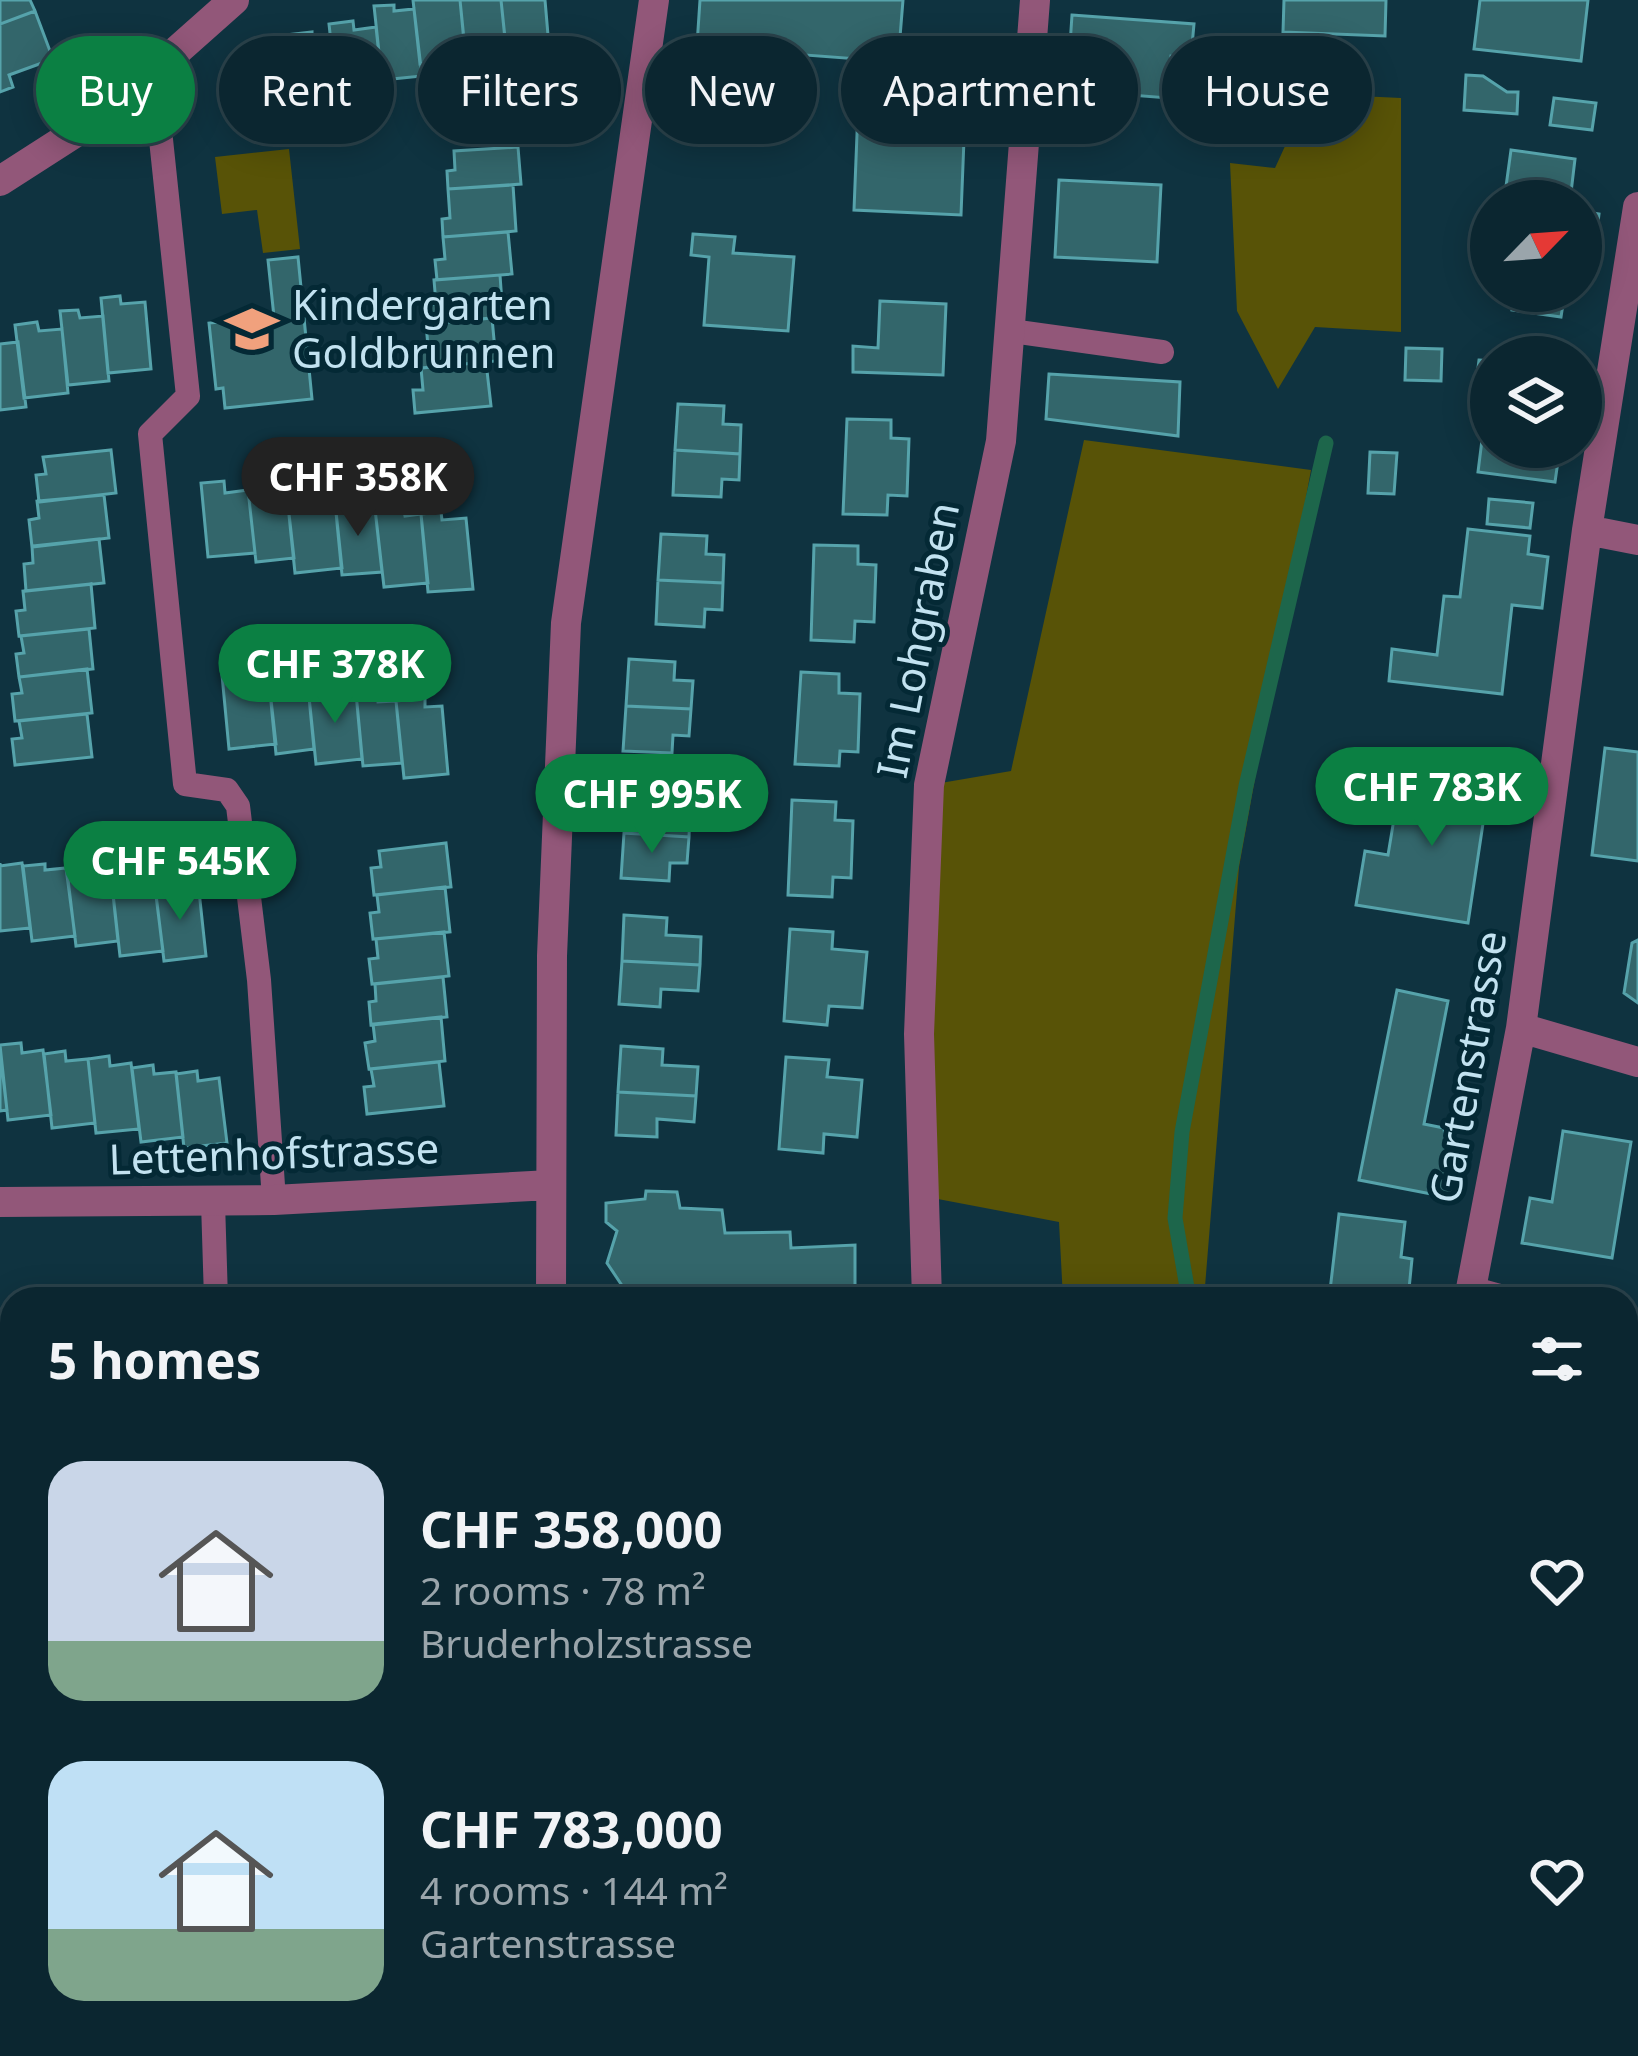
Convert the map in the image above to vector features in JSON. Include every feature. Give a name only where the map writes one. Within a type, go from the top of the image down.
[{"type":"street","points":[[195,36],[234,0]]},
{"type":"street","points":[[551,1287],[554,909],[566,623],[654,0]]},
{"type":"street","name":"Im Lohgraben","points":[[927,1287],[920,1034],[929,785],[1000,442],[1035,0]]},
{"type":"street","points":[[0,181],[58,144]]},
{"type":"street","name":"Gartenstrasse","points":[[1471,1287],[1521,1028],[1587,530],[1638,207]]},
{"type":"street","points":[[1587,530],[1638,539]]},
{"type":"street","points":[[1521,1028],[1638,1063]]},
{"type":"street","name":"Lettenhofstrasse","points":[[0,1202],[213,1202],[550,1185]]},
{"type":"lane","points":[[161,144],[188,396],[150,434],[185,784],[227,790],[238,806],[260,980],[274,1200]]},
{"type":"lane","points":[[1011,331],[1162,352]]},
{"type":"lane","points":[[213,1202],[215,1287]]},
{"type":"shaded area","points":[[1372,97],[1401,98],[1401,332],[1315,327],[1278,389],[1237,311],[1230,163],[1275,168],[1286,144],[1372,144]]},
{"type":"shaded area","points":[[289,149],[300,249],[263,253],[257,210],[222,214],[215,157]]},
{"type":"shaded area","points":[[1084,440],[1311,470],[1239,867],[1205,1287],[1062,1287],[1059,1222],[922,1196],[929,785],[1011,771]]},
{"type":"building","points":[[0,0],[30,0],[35,11],[0,24]]},
{"type":"building","points":[[413,0],[460,0],[464,36],[418,36],[418,46]]},
{"type":"building","points":[[460,0],[501,0],[505,36],[463,36]]},
{"type":"building","points":[[501,0],[545,0],[548,35],[505,36]]},
{"type":"building","points":[[700,0],[903,0],[900,36],[841,36],[841,58],[817,56],[817,36],[698,36]]},
{"type":"building","points":[[1284,0],[1386,0],[1385,36],[1283,32]]},
{"type":"building","points":[[1480,0],[1588,0],[1581,61],[1474,49]]},
{"type":"building","points":[[374,6],[414,9],[418,76],[394,79],[394,36],[377,36]]},
{"type":"building","points":[[35,11],[44,36],[36,36],[36,65],[9,75],[13,87],[0,92],[0,24]]},
{"type":"building","points":[[1072,15],[1194,24],[1193,36],[1162,36],[1162,98],[1138,96],[1138,36],[1071,36]]},
{"type":"building","points":[[353,21],[354,30],[376,27],[377,36],[330,36],[329,24]]},
{"type":"building","points":[[1466,75],[1483,76],[1507,92],[1518,92],[1517,114],[1464,110]]},
{"type":"building","points":[[1554,98],[1596,103],[1592,130],[1550,125]]},
{"type":"building","points":[[857,144],[964,144],[961,215],[854,210]]},
{"type":"building","points":[[518,147],[521,184],[448,189],[447,171],[455,170],[454,151]]},
{"type":"building","points":[[1511,150],[1575,159],[1572,180],[1507,180]]},
{"type":"building","points":[[1059,180],[1161,185],[1157,262],[1055,257]]},
{"type":"building","points":[[513,185],[516,231],[443,237],[442,219],[450,218],[448,189]]},
{"type":"building","points":[[508,232],[512,274],[437,280],[435,260],[445,259],[443,237]]},
{"type":"building","points":[[693,234],[735,237],[733,253],[794,257],[788,331],[704,325],[709,257],[691,255]]},
{"type":"building","points":[[298,257],[312,399],[225,408],[223,388],[216,389],[209,323],[274,317],[268,260]]},
{"type":"building","points":[[500,275],[503,317],[430,324],[429,305],[436,304],[434,280]]},
{"type":"building","points":[[120,296],[121,304],[145,302],[151,369],[108,373],[101,298]]},
{"type":"building","points":[[880,301],[946,304],[943,375],[853,372],[853,346],[878,348]]},
{"type":"building","points":[[78,310],[80,318],[103,316],[109,381],[68,385],[60,311]]},
{"type":"building","points":[[492,318],[496,361],[421,368],[419,347],[428,346],[426,324]]},
{"type":"building","points":[[37,322],[39,331],[62,329],[68,393],[24,398],[15,325]]},
{"type":"building","points":[[18,342],[26,407],[0,410],[0,344]]},
{"type":"building","points":[[1406,348],[1442,349],[1441,381],[1405,380]]},
{"type":"building","points":[[486,362],[491,406],[415,413],[413,390],[423,390],[421,368]]},
{"type":"building","points":[[1049,374],[1180,382],[1178,436],[1046,419]]},
{"type":"building","points":[[678,404],[724,406],[723,424],[741,425],[740,454],[675,450]]},
{"type":"building","points":[[847,419],[891,420],[891,438],[909,439],[907,496],[888,495],[887,515],[843,514]]},
{"type":"building","points":[[111,450],[116,493],[39,502],[36,475],[46,474],[43,457]]},
{"type":"building","points":[[675,450],[740,454],[739,480],[722,479],[721,497],[673,495]]},
{"type":"building","points":[[1370,452],[1397,453],[1394,494],[1368,493]]},
{"type":"building","points":[[1478,468],[1557,468],[1555,482],[1478,472]]},
{"type":"building","points":[[224,481],[225,493],[248,490],[255,553],[208,557],[201,483]]},
{"type":"building","points":[[269,489],[270,498],[287,496],[294,558],[256,562],[248,490]]},
{"type":"building","points":[[311,494],[312,504],[335,502],[342,568],[295,573],[287,496]]},
{"type":"building","points":[[104,495],[109,538],[32,547],[29,520],[39,518],[37,501]]},
{"type":"building","points":[[1489,499],[1533,503],[1530,528],[1487,524]]},
{"type":"building","points":[[357,500],[357,511],[375,509],[382,572],[342,575],[335,502]]},
{"type":"building","points":[[403,507],[405,516],[421,514],[428,583],[384,587],[375,509]]},
{"type":"building","points":[[441,512],[442,520],[466,518],[473,589],[428,592],[421,514]]},
{"type":"building","points":[[1468,529],[1530,536],[1528,554],[1548,557],[1542,608],[1512,605],[1502,694],[1389,681],[1392,649],[1437,655],[1444,596],[1460,597]]},
{"type":"building","points":[[661,534],[707,536],[706,554],[724,555],[723,583],[658,580]]},
{"type":"building","points":[[99,539],[104,583],[26,591],[24,564],[33,563],[32,546]]},
{"type":"building","points":[[814,545],[858,546],[858,564],[876,565],[874,622],[855,621],[854,642],[811,640]]},
{"type":"building","points":[[658,580],[723,583],[722,610],[705,609],[704,627],[656,624]]},
{"type":"building","points":[[91,584],[95,628],[19,636],[16,611],[25,610],[23,591]]},
{"type":"building","points":[[89,629],[93,669],[19,677],[16,654],[24,653],[21,636]]},
{"type":"building","points":[[629,659],[675,662],[674,680],[693,681],[691,709],[626,706]]},
{"type":"building","points":[[87,669],[92,713],[15,721],[12,694],[22,693],[19,677]]},
{"type":"building","points":[[245,672],[246,684],[269,682],[276,744],[229,749],[222,675]]},
{"type":"building","points":[[801,672],[839,674],[839,693],[860,694],[858,752],[840,751],[839,766],[795,764]]},
{"type":"building","points":[[290,679],[291,689],[308,687],[314,749],[276,754],[269,682]]},
{"type":"building","points":[[331,685],[332,696],[356,693],[362,759],[316,764],[308,687]]},
{"type":"building","points":[[377,691],[378,702],[396,701],[402,763],[363,766],[356,693]]},
{"type":"building","points":[[425,698],[425,707],[442,706],[448,774],[404,778],[396,701]]},
{"type":"building","points":[[626,706],[691,709],[689,736],[673,735],[672,753],[623,751]]},
{"type":"building","points":[[87,714],[92,757],[15,765],[12,739],[22,738],[19,721]]},
{"type":"building","points":[[1605,748],[1638,752],[1638,861],[1592,855]]},
{"type":"building","points":[[1442,756],[1492,764],[1468,923],[1356,905],[1365,851],[1388,855],[1397,801],[1434,807]]},
{"type":"building","points":[[627,787],[672,790],[671,808],[690,809],[689,837],[624,833]]},
{"type":"building","points":[[792,800],[836,802],[835,820],[853,821],[851,878],[833,877],[832,897],[788,895]]},
{"type":"building","points":[[624,833],[689,837],[687,863],[670,863],[669,881],[621,878]]},
{"type":"building","points":[[446,843],[451,887],[374,895],[371,868],[381,867],[379,851]]},
{"type":"building","points":[[22,863],[30,928],[0,931],[0,866]]},
{"type":"building","points":[[45,864],[45,870],[66,868],[75,936],[32,941],[23,866]]},
{"type":"building","points":[[88,869],[89,879],[111,876],[118,941],[76,946],[67,871]]},
{"type":"building","points":[[154,880],[163,951],[120,956],[112,885]]},
{"type":"building","points":[[176,884],[177,894],[199,891],[206,956],[164,961],[155,886]]},
{"type":"building","points":[[445,887],[450,932],[373,939],[370,913],[379,912],[377,895]]},
{"type":"building","points":[[624,915],[667,918],[666,935],[701,937],[700,965],[622,961]]},
{"type":"building","points":[[790,929],[833,932],[832,949],[867,952],[862,1008],[829,1006],[827,1025],[784,1021]]},
{"type":"building","points":[[444,932],[449,976],[372,984],[369,959],[378,958],[376,939]]},
{"type":"building","points":[[1638,940],[1638,1003],[1624,993],[1632,943]]},
{"type":"building","points":[[622,961],[700,965],[698,991],[661,989],[660,1007],[619,1004]]},
{"type":"building","points":[[443,977],[447,1017],[371,1025],[369,1002],[376,1001],[375,984]]},
{"type":"building","points":[[1397,990],[1448,1001],[1424,1124],[1444,1128],[1446,1148],[1466,1152],[1457,1199],[1359,1180]]},
{"type":"building","points":[[441,1017],[445,1061],[369,1069],[365,1043],[375,1041],[373,1024]]},
{"type":"building","points":[[21,1043],[22,1053],[43,1050],[51,1115],[8,1120],[0,1045]]},
{"type":"building","points":[[621,1046],[663,1049],[662,1065],[698,1067],[696,1096],[618,1092]]},
{"type":"building","points":[[65,1051],[66,1061],[88,1059],[95,1123],[52,1128],[44,1054]]},
{"type":"building","points":[[0,1052],[7,1110],[0,1111]]},
{"type":"building","points":[[109,1056],[110,1066],[131,1063],[139,1129],[96,1133],[88,1059]]},
{"type":"building","points":[[786,1057],[829,1060],[827,1077],[862,1080],[857,1137],[824,1134],[823,1153],[779,1149]]},
{"type":"building","points":[[439,1062],[444,1106],[367,1114],[364,1087],[374,1086],[371,1069]]},
{"type":"building","points":[[153,1065],[154,1074],[176,1072],[183,1137],[141,1142],[132,1068]]},
{"type":"building","points":[[197,1071],[198,1081],[219,1078],[227,1143],[184,1148],[176,1074]]},
{"type":"building","points":[[618,1092],[696,1096],[694,1122],[657,1119],[657,1137],[616,1135]]},
{"type":"building","points":[[1563,1131],[1631,1142],[1612,1258],[1522,1243],[1530,1198],[1552,1202]]},
{"type":"building","points":[[646,1191],[677,1192],[680,1208],[722,1210],[725,1233],[790,1232],[791,1248],[855,1245],[855,1287],[623,1287],[607,1263],[617,1231],[606,1222],[606,1203],[645,1199]]},
{"type":"building","points":[[1339,1214],[1405,1222],[1401,1257],[1412,1259],[1409,1287],[1330,1287]]},
{"type":"waterway","points":[[1187,1287],[1175,1218],[1182,1132],[1246,786],[1326,443]]},
{"type":"place","name":"Kindergarten Goldbrunnen","points":[[252,329]]}]
